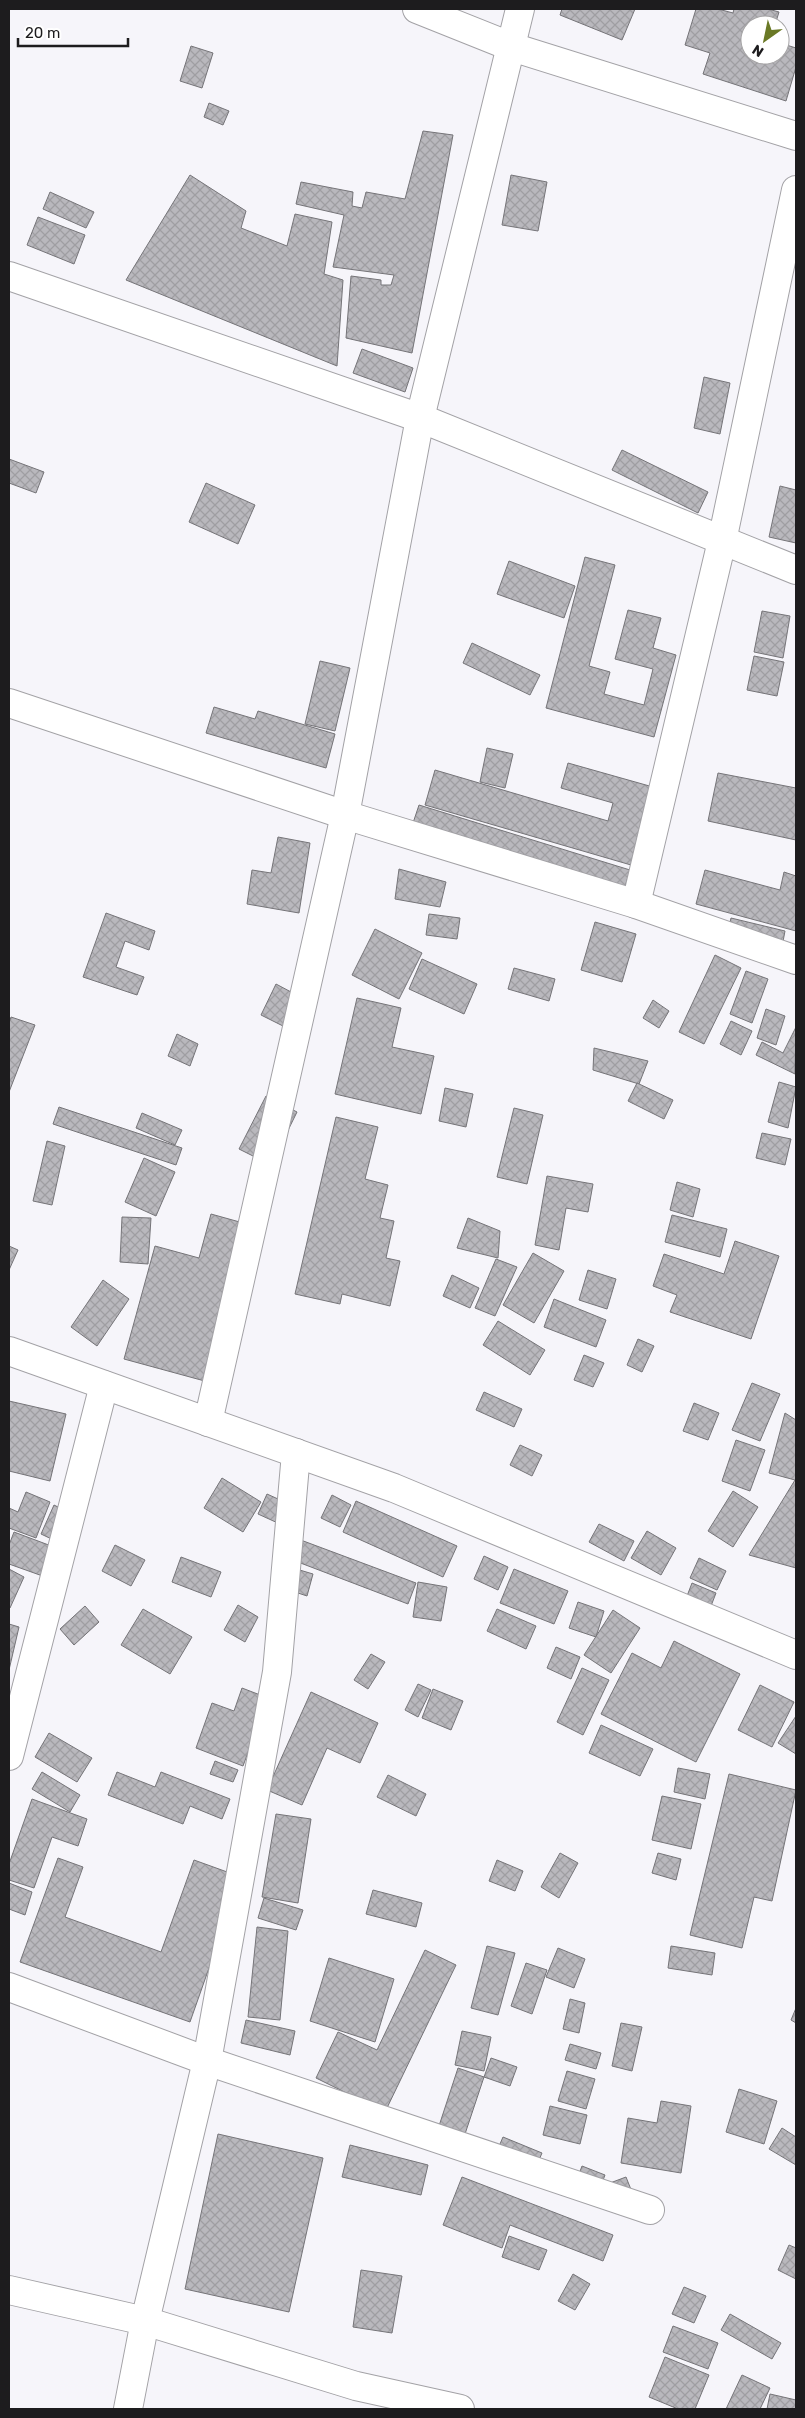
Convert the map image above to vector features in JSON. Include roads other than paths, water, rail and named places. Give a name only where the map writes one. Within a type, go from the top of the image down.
[{"type":"street","points":[[417,9],[512,47],[796,136]]},
{"type":"street","points":[[208,1422],[346,816],[420,418],[520,9]]},
{"type":"street","points":[[636,904],[722,541],[796,190]]},
{"type":"street","points":[[9,276],[420,418],[796,570]]},
{"type":"street","points":[[9,703],[346,816],[636,904],[796,960]]},
{"type":"street","points":[[9,1351],[394,1488],[796,1655]]},
{"type":"street","points":[[9,1756],[104,1385]]},
{"type":"street","points":[[128,2409],[145,2321],[207,2062],[277,1672],[296,1453]]},
{"type":"street","points":[[9,1987],[207,2062],[650,2210]]},
{"type":"street","points":[[9,2290],[145,2321],[356,2386],[460,2409]]}]
